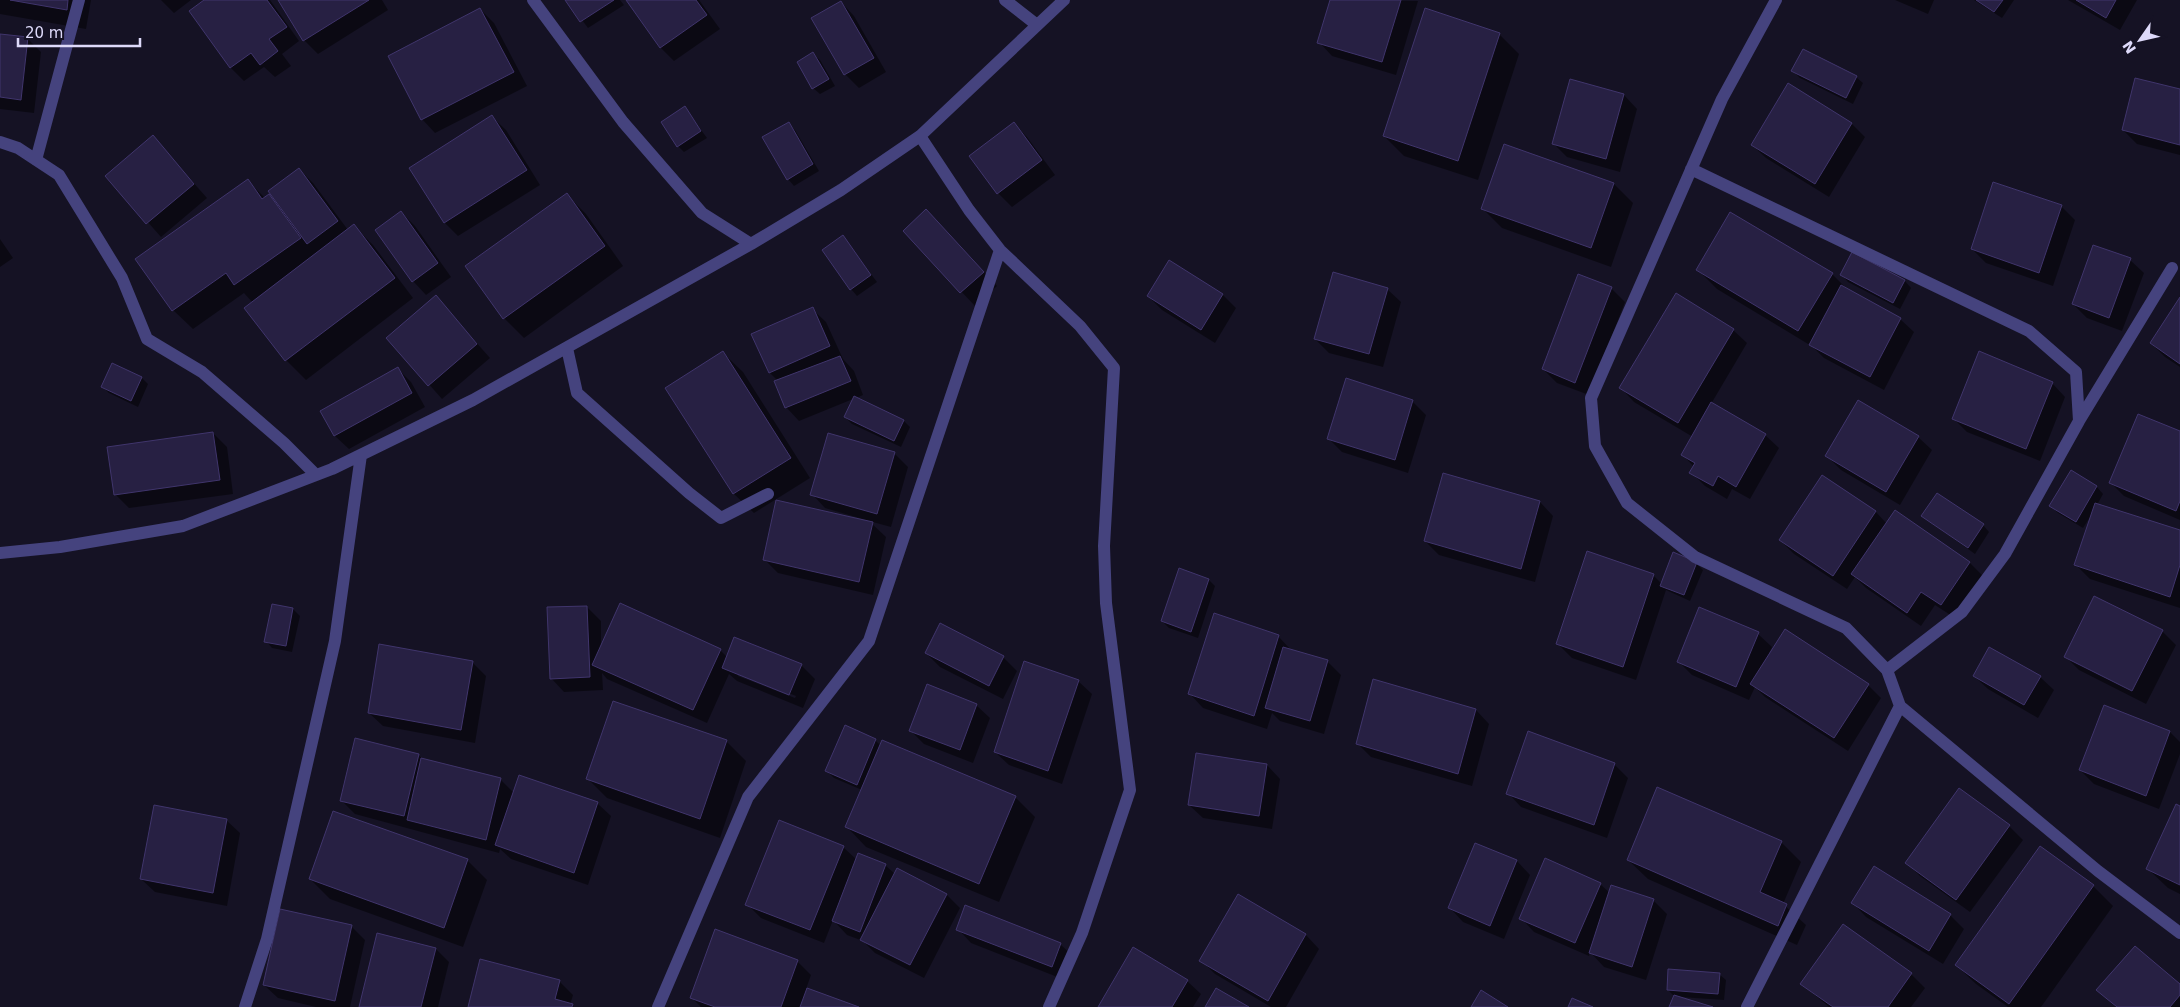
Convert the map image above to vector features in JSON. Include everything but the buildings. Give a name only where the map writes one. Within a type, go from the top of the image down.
[{"type":"street","points":[[36,160],[79,0]]},
{"type":"street","points":[[532,0],[623,122],[702,213],[751,244]]},
{"type":"street","points":[[1005,0],[1037,25]]},
{"type":"street","points":[[0,553],[60,547],[183,526],[316,475],[473,400],[751,244],[841,190],[920,136],[1064,0]]},
{"type":"street","points":[[1776,0],[1722,98],[1591,398],[1595,446],[1627,503],[1695,558],[1846,628],[1888,670],[1900,706],[2098,871],[2180,933]]},
{"type":"street","points":[[920,136],[969,210],[1000,250],[1080,326],[1114,368],[1104,546],[1106,603],[1130,790],[1082,933],[1049,1007]]},
{"type":"street","points":[[0,142],[18,148],[59,175],[122,278],[147,339],[202,372],[284,443],[316,475]]},
{"type":"street","points":[[1691,169],[2029,331],[2076,372],[2079,421]]},
{"type":"street","points":[[658,1007],[748,797],[869,641],[1000,250]]},
{"type":"street","points":[[1888,670],[1962,612],[2005,554],[2079,421],[2172,268]]},
{"type":"street","points":[[567,348],[577,393],[689,493],[721,518],[768,494]]},
{"type":"street","points":[[245,1007],[268,940],[335,641],[361,455]]},
{"type":"street","points":[[1747,1007],[1900,706]]}]
